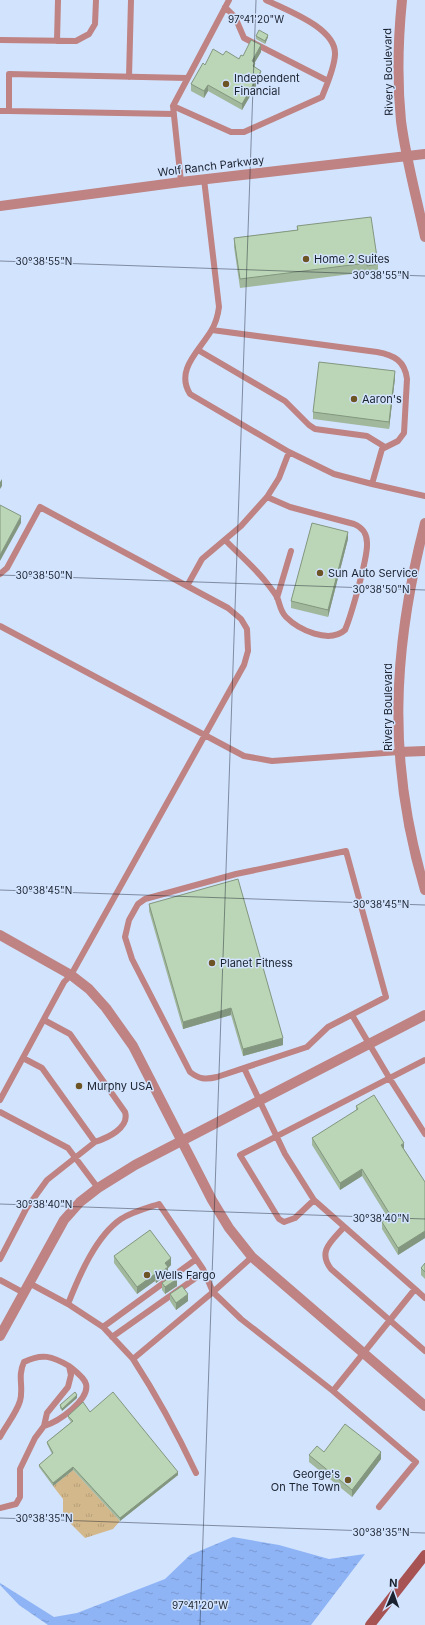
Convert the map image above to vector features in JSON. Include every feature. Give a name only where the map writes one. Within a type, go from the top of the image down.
[{"type":"main road","points":[[370,1625],[425,1555]]},
{"type":"street","name":"Rivery Boulevard","points":[[402,0],[398,56],[399,96],[408,156],[425,237]]},
{"type":"street","name":"Wolf Ranch Parkway","points":[[0,206],[204,179],[425,154]]},
{"type":"street","name":"Rivery Boulevard","points":[[425,523],[416,559],[401,650],[398,689],[399,752],[403,800],[415,858],[425,890]]},
{"type":"street","points":[[399,752],[425,751]]},
{"type":"street","points":[[0,935],[71,974],[89,989],[121,1027],[133,1046],[212,1200],[229,1228],[252,1257],[425,1406]]},
{"type":"street","points":[[0,1336],[64,1220],[80,1202],[98,1188],[135,1165],[425,1015]]},
{"type":"lane","points":[[58,0],[58,41]]},
{"type":"lane","points":[[0,40],[76,41],[89,34],[95,24],[96,0]]},
{"type":"lane","points":[[129,77],[130,0]]},
{"type":"lane","points":[[181,182],[173,106],[229,0]]},
{"type":"lane","points":[[173,106],[231,132],[244,132],[322,97],[336,54],[330,38],[322,29],[266,0]]},
{"type":"lane","points":[[225,7],[235,17],[244,38],[328,81]]},
{"type":"lane","points":[[9,111],[9,74],[188,78]]},
{"type":"lane","points":[[0,111],[174,114]]},
{"type":"lane","points":[[204,179],[218,291],[217,318],[212,330],[198,350],[184,376],[184,382],[190,394],[289,452],[334,474],[425,496]]},
{"type":"lane","points":[[212,330],[376,352],[390,355],[398,359],[406,371],[407,380],[404,432],[398,441],[385,447],[380,452],[372,484]]},
{"type":"lane","points":[[198,350],[285,401],[309,425],[326,431],[367,436],[385,447]]},
{"type":"lane","points":[[187,586],[202,559],[241,526],[267,497],[279,478],[289,452]]},
{"type":"lane","points":[[225,540],[266,582],[277,598],[281,610],[286,617],[302,627],[324,636],[342,632],[348,623],[366,558],[368,544],[365,534],[358,525],[290,507],[267,497]]},
{"type":"lane","points":[[0,574],[7,568],[40,507],[235,613],[247,629],[249,642],[244,665],[71,974],[64,982],[0,1100]]},
{"type":"lane","points":[[277,598],[290,551]]},
{"type":"lane","points":[[0,626],[232,751],[256,759],[302,759],[399,752]]},
{"type":"lane","points":[[346,852],[386,997],[352,1015],[328,1027],[307,1047],[208,1080],[198,1078],[190,1072],[132,959],[125,938],[128,920],[138,904],[146,899],[236,874],[346,852]]},
{"type":"lane","points":[[352,1015],[425,1134]]},
{"type":"lane","points":[[0,1259],[26,1209],[47,1180],[95,1142],[106,1138],[124,1125],[126,1119],[125,1112],[70,1034],[44,1020]]},
{"type":"lane","points":[[23,1058],[42,1068],[95,1142]]},
{"type":"lane","points":[[314,1200],[295,1218],[288,1222],[284,1222],[279,1219],[240,1155],[425,1060]]},
{"type":"lane","points":[[244,1068],[276,1136],[314,1200],[425,1298]]},
{"type":"lane","points":[[0,1112],[68,1148],[98,1188]]},
{"type":"lane","points":[[68,1304],[76,1283],[87,1262],[105,1234],[122,1219],[158,1204],[204,1272],[213,1292],[241,1320],[333,1391],[416,1462],[379,1507]]},
{"type":"lane","points":[[344,1227],[326,1248],[324,1256],[326,1262],[331,1269],[425,1352]]},
{"type":"lane","points":[[133,1359],[252,1257]]},
{"type":"lane","points":[[103,1327],[196,1260]]},
{"type":"lane","points":[[112,1337],[204,1272]]},
{"type":"lane","points":[[0,1280],[24,1293]]},
{"type":"lane","points":[[29,1283],[68,1304],[103,1327],[133,1359],[155,1393],[176,1430],[196,1473]]},
{"type":"lane","points":[[333,1391],[415,1289]]},
{"type":"lane","points":[[0,1437],[20,1401],[21,1386],[19,1372],[24,1362],[36,1356],[49,1356],[69,1366],[82,1377],[86,1384],[86,1392],[83,1398],[53,1424],[44,1426]]},
{"type":"lane","points":[[0,1508],[16,1504],[20,1497],[20,1469],[35,1438],[44,1426],[47,1413],[68,1386],[71,1375],[69,1366]]},
{"type":"green space","points":[[73,1470],[120,1521],[113,1529],[85,1538],[63,1516],[63,1499],[53,1486]]},
{"type":"water","points":[[233,1537],[279,1545],[329,1559],[365,1554],[311,1625],[48,1625],[19,1605],[0,1585],[0,1583],[54,1617],[77,1613],[165,1579],[190,1555]]},
{"type":"building","points":[[259,30],[268,35],[265,41],[256,36]]},
{"type":"building","name":"Independent Financial","points":[[251,40],[261,45],[252,61],[255,63],[253,66],[261,71],[242,104],[208,85],[204,91],[191,84],[203,63],[205,65],[213,49],[223,55],[226,51],[239,59],[241,55],[243,56]]},
{"type":"building","name":"Home 2 Suites","points":[[371,217],[378,264],[367,266],[367,263],[240,279],[234,238],[298,230],[297,226]]},
{"type":"building","name":"Aaron's","points":[[319,362],[395,371],[389,422],[313,412]]},
{"type":"building","points":[[0,505],[21,516],[0,555]]},
{"type":"building","name":"Sun Auto Service","points":[[312,523],[348,532],[328,610],[291,601]]},
{"type":"building","name":"Planet Fitness","points":[[238,879],[283,1038],[243,1049],[231,1008],[183,1022],[149,904]]},
{"type":"building","points":[[374,1095],[404,1143],[401,1145],[425,1182],[425,1231],[398,1248],[382,1222],[391,1216],[362,1169],[340,1183],[312,1138],[358,1109],[356,1106]]},
{"type":"building","name":"Wells Fargo","points":[[150,1230],[171,1258],[165,1263],[168,1267],[137,1287],[114,1256]]},
{"type":"building","points":[[425,1263],[425,1272],[421,1268]]},
{"type":"building","points":[[174,1274],[177,1279],[165,1287],[162,1283]]},
{"type":"building","points":[[182,1286],[188,1294],[176,1303],[170,1294]]},
{"type":"building","points":[[75,1392],[77,1395],[62,1409],[60,1405]]},
{"type":"building","points":[[113,1392],[178,1472],[120,1518],[73,1467],[53,1483],[39,1465],[53,1453],[47,1442],[73,1421],[68,1416],[83,1402],[90,1412]]},
{"type":"building","name":"George's On The Town","points":[[345,1424],[381,1452],[352,1490],[309,1455],[317,1446],[324,1452]]},
{"type":"place","name":"Independent Financial","points":[[226,84]]},
{"type":"place","name":"Home 2 Suites","points":[[306,259]]},
{"type":"place","name":"Aaron's","points":[[354,399]]},
{"type":"place","name":"Sun Auto Service","points":[[320,573]]},
{"type":"place","name":"Planet Fitness","points":[[212,963]]},
{"type":"place","name":"Murphy USA","points":[[79,1086]]},
{"type":"place","name":"Wells Fargo","points":[[147,1275]]},
{"type":"place","name":"George's On The Town","points":[[348,1480]]}]
